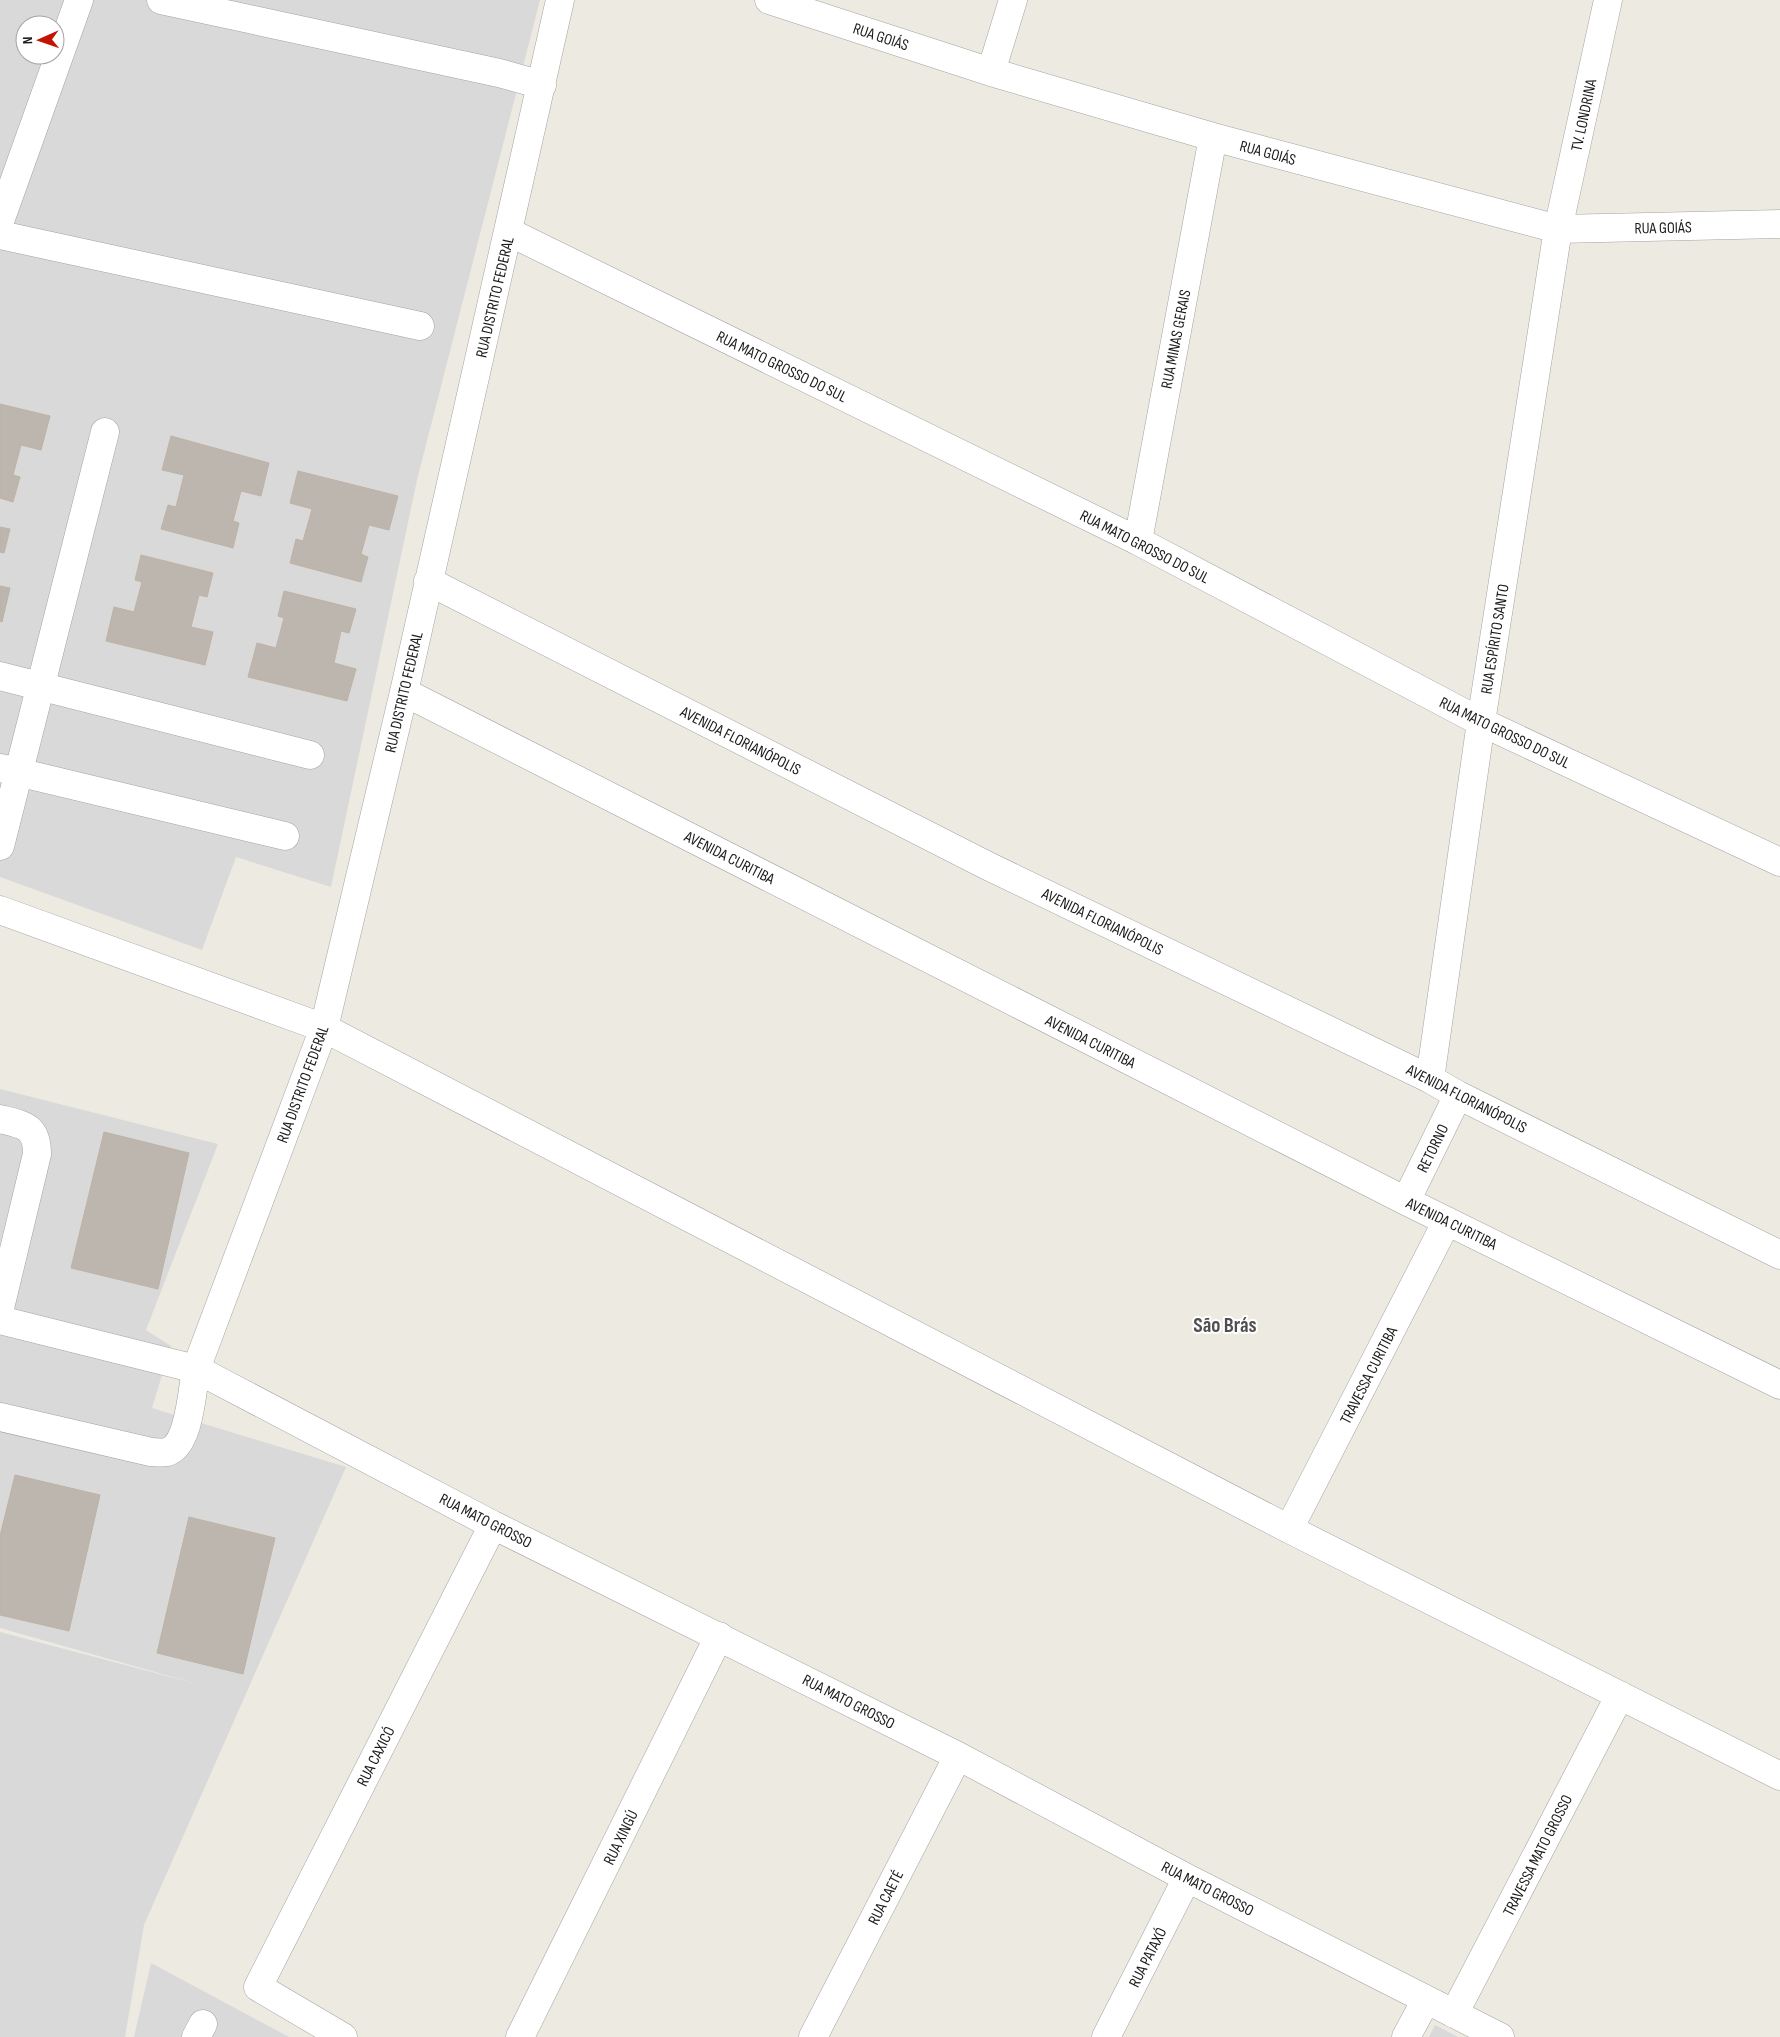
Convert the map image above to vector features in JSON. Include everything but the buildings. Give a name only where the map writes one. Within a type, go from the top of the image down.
[{"type":"street","points":[[0,221],[79,0]]},
{"type":"street","points":[[161,0],[499,73],[542,85]]},
{"type":"street","name":"RUA DISTRITO FEDERAL","points":[[0,1418],[151,1452],[167,1452],[180,1443],[186,1426],[196,1369],[324,1028],[404,692],[560,0]]},
{"type":"street","name":"RUA GOIÁS","points":[[770,0],[991,72],[1213,137],[1558,229],[1780,224]]},
{"type":"street","points":[[991,72],[1013,0]]},
{"type":"street","name":"TV. LONDRINA","points":[[1558,229],[1608,0]]},
{"type":"street","name":"RUA MINAS GERAIS","points":[[1138,541],[1213,137]]},
{"type":"street","name":"RUA ESPÍRITO SANTO","points":[[1430,1079],[1481,722],[1558,229]]},
{"type":"street","name":"RUA MATO GROSSO DO SUL","points":[[509,232],[1138,541],[1481,722],[1780,862]]},
{"type":"street","points":[[0,235],[420,326]]},
{"type":"street","points":[[0,846],[9,770],[41,685],[105,432]]},
{"type":"street","name":"AVENIDA FLORIANÓPOLIS","points":[[428,581],[988,866],[1430,1079],[1458,1095],[1780,1255]]},
{"type":"street","points":[[0,676],[310,755]]},
{"type":"street","name":"AVENIDA CURITIBA","points":[[404,692],[1406,1201],[1780,1385]]},
{"type":"street","points":[[9,770],[285,836]]},
{"type":"street","points":[[0,910],[324,1028],[1289,1529],[1780,1776]]},
{"type":"street","name":"RETORNO","points":[[1406,1201],[1458,1095]]},
{"type":"street","points":[[0,1119],[18,1123],[31,1130],[37,1140],[38,1154],[0,1308]]},
{"type":"street","name":"TRAVESSA CURITIBA","points":[[1289,1529],[1447,1221]]},
{"type":"street","name":"RUA MATO GROSSO","points":[[0,1320],[196,1369],[493,1524],[958,1756],[1188,1878],[1500,2037]]},
{"type":"street","name":"RUA CAXICÓ","points":[[343,2037],[258,1988],[493,1524]]},
{"type":"street","name":"RUA XINGÚ","points":[[520,2037],[719,1636]]},
{"type":"street","name":"TRAVESSA MATO GROSSO","points":[[1454,2014],[1620,1695]]},
{"type":"street","name":"RUA CAETÉ","points":[[813,2037],[958,1756]]},
{"type":"street","name":"RUA PATAXÓ","points":[[1106,2037],[1188,1878]]},
{"type":"street","points":[[1406,2037],[1426,2000]]},
{"type":"shaded area","points":[[0,0],[540,0],[417,480],[331,887],[236,857],[202,950],[0,877]]},
{"type":"shaded area","points":[[0,1089],[218,1144],[146,1330],[171,1346],[152,1408],[346,1467],[144,1925],[125,2037],[0,2037],[0,1632],[201,1685],[0,1628]]},
{"type":"shaded area","points":[[151,1963],[289,2037],[134,2037]]},
{"type":"shaded area","points":[[1435,2025],[1458,2037],[1429,2037]]},
{"type":"district","name":"São Brás","points":[[1225,1325]]}]
